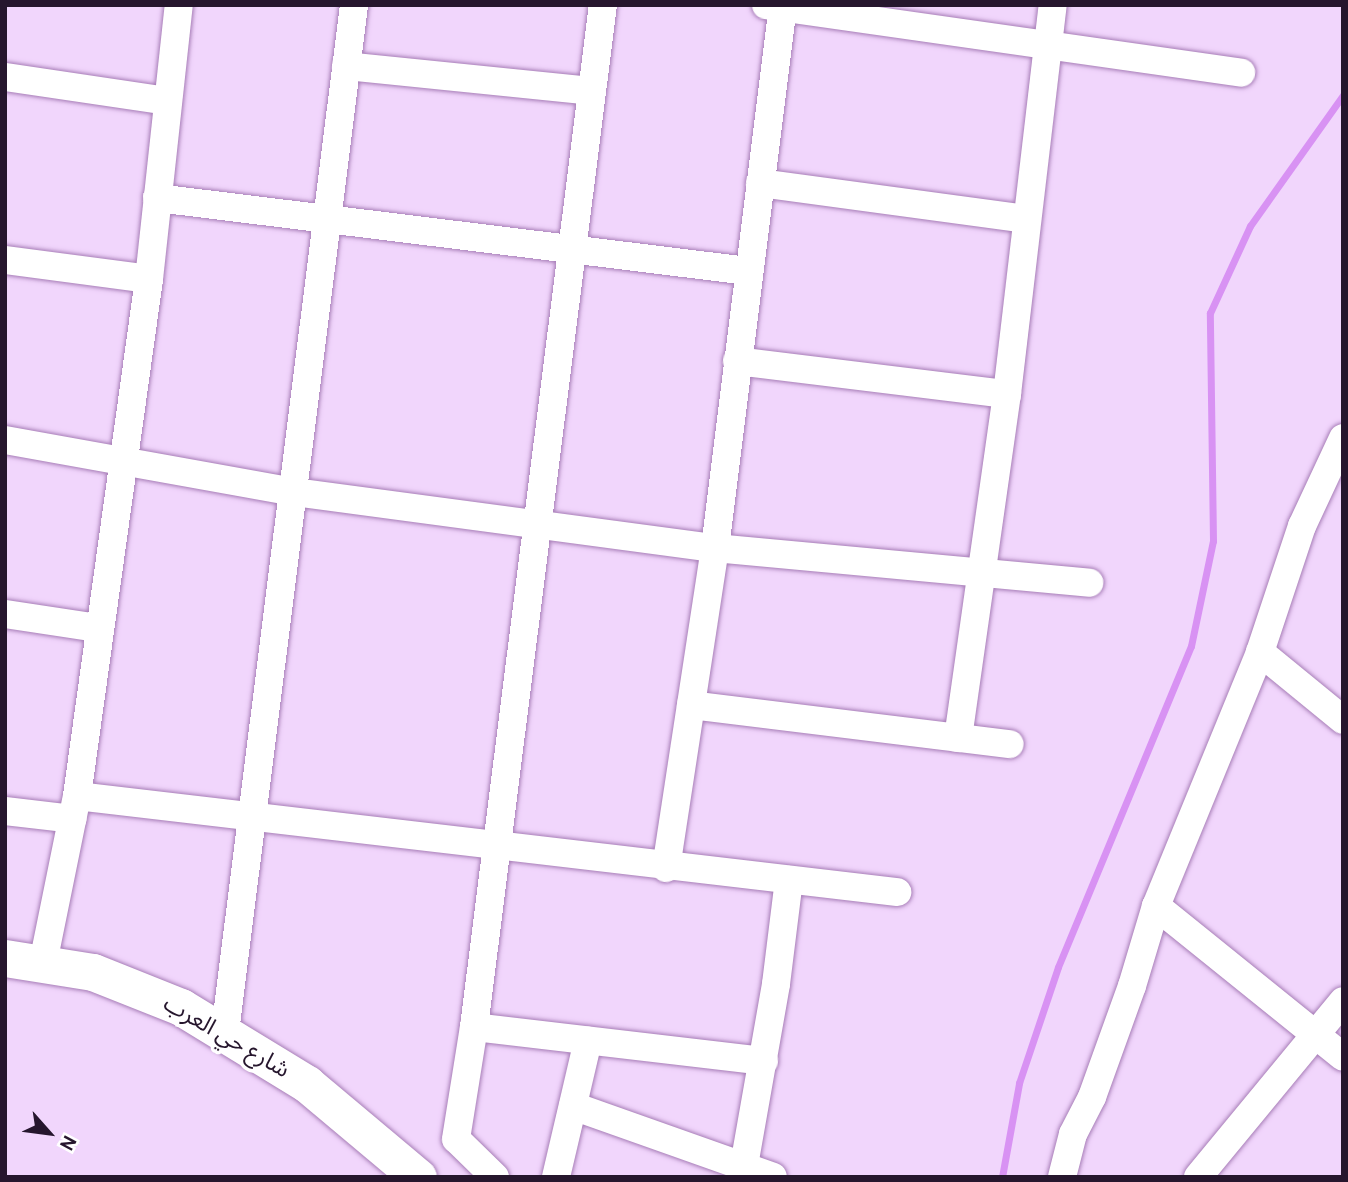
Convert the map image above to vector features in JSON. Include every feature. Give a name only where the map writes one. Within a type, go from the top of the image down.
[{"type":"main road","name":"شارع حي العرب","points":[[5,958],[43,963],[137,986],[225,1032],[307,1084],[418,1177]]},
{"type":"street","points":[[43,963],[75,807],[121,461],[149,279],[179,5]]},
{"type":"street","points":[[225,1032],[354,5]]},
{"type":"street","points":[[495,1177],[456,1139],[474,1027],[603,5]]},
{"type":"street","points":[[958,738],[1007,394],[1053,5]]},
{"type":"street","points":[[666,868],[715,548],[760,184],[778,6],[1241,73]]},
{"type":"street","points":[[346,66],[592,91]]},
{"type":"street","points":[[5,77],[167,101]]},
{"type":"street","points":[[760,184],[1027,219]]},
{"type":"street","points":[[157,198],[328,217],[748,271]]},
{"type":"street","points":[[5,260],[149,279]]},
{"type":"street","points":[[737,361],[1007,394]]},
{"type":"street","points":[[1070,1172],[1156,906],[1260,652],[1302,526],[1343,438]]},
{"type":"street","points":[[5,440],[294,492],[715,548],[1090,583]]},
{"type":"street","points":[[5,614],[98,628]]},
{"type":"street","points":[[1260,652],[1342,717]]},
{"type":"street","points":[[691,705],[1010,744]]},
{"type":"street","points":[[5,811],[75,807],[253,820],[897,892]]},
{"type":"street","points":[[743,1171],[764,1061],[789,880]]},
{"type":"street","points":[[1156,906],[1343,1057]]},
{"type":"street","points":[[1198,1177],[1343,1001]]},
{"type":"street","points":[[474,1027],[764,1061]]},
{"type":"street","points":[[556,1177],[588,1041]]},
{"type":"street","points":[[573,1106],[743,1171],[773,1177]]},
{"type":"waterway","points":[[1002,1177],[1019,1083],[1058,967],[1191,646],[1213,541],[1210,313],[1250,226],[1343,95]]}]
